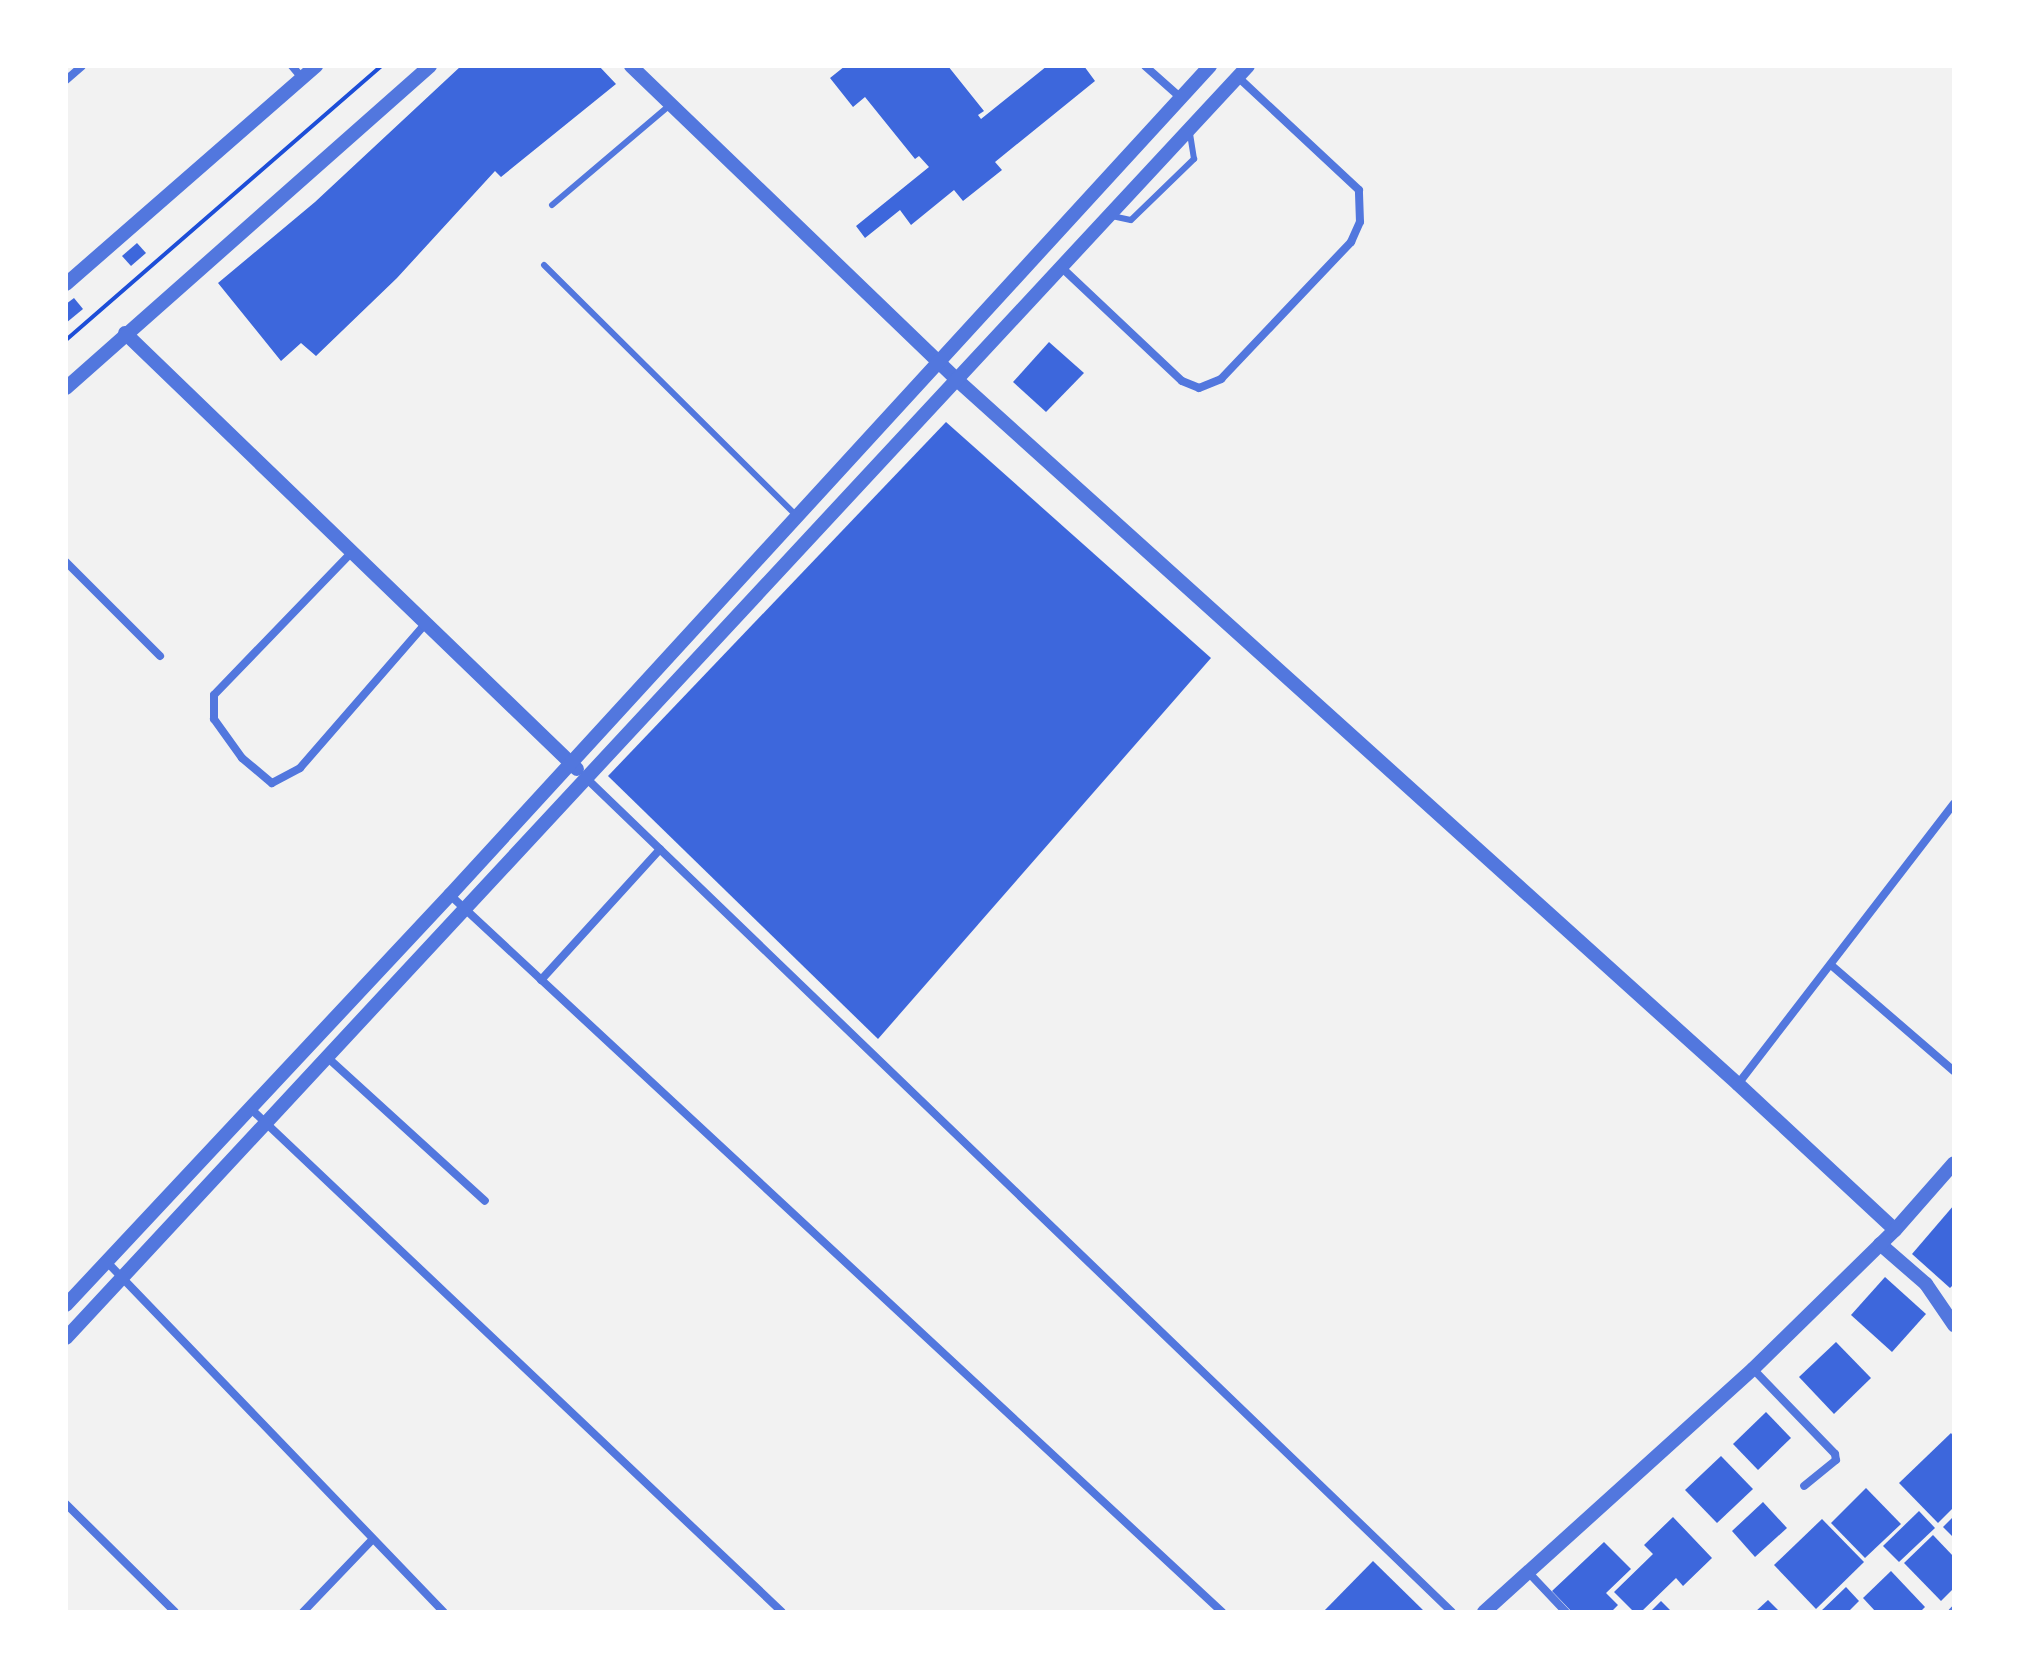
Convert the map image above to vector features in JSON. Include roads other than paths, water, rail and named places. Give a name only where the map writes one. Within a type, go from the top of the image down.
[{"type":"street","points":[[66,80],[82,66]]},
{"type":"street","points":[[66,284],[297,72],[316,66]]},
{"type":"street","points":[[66,388],[430,66]]},
{"type":"street","points":[[631,66],[956,379],[1738,1084],[1895,1230]]},
{"type":"street","points":[[1145,66],[1180,97]]},
{"type":"street","points":[[66,1305],[450,895],[1210,66]]},
{"type":"street","points":[[66,1338],[466,911],[586,778],[956,379],[1243,72],[1359,190],[1360,222],[1351,242],[1221,379],[1199,388],[1182,381],[1061,267]]},
{"type":"street","points":[[125,333],[1452,1612]]},
{"type":"street","points":[[351,553],[214,695],[214,719],[242,758],[272,783],[300,768],[425,624]]},
{"type":"street","points":[[66,562],[160,656]]},
{"type":"street","points":[[1738,1084],[1954,804]]},
{"type":"street","points":[[541,980],[660,849]]},
{"type":"street","points":[[450,895],[1222,1612]]},
{"type":"street","points":[[1831,965],[1954,1071]]},
{"type":"street","points":[[328,1058],[485,1201]]},
{"type":"street","points":[[249,1107],[782,1612]]},
{"type":"street","points":[[1484,1612],[1753,1369],[1895,1230],[1954,1163]]},
{"type":"street","points":[[1880,1244],[1926,1284],[1954,1325]]},
{"type":"street","points":[[106,1261],[444,1612]]},
{"type":"street","points":[[1753,1369],[1835,1454],[1836,1460],[1804,1486]]},
{"type":"street","points":[[66,1504],[175,1612]]},
{"type":"street","points":[[303,1612],[373,1539]]},
{"type":"street","points":[[1528,1572],[1566,1612]]},
{"type":"lane","points":[[552,205],[671,104]]},
{"type":"lane","points":[[1109,216],[1131,220],[1194,159],[1189,130]]},
{"type":"lane","points":[[544,265],[797,516]]}]
